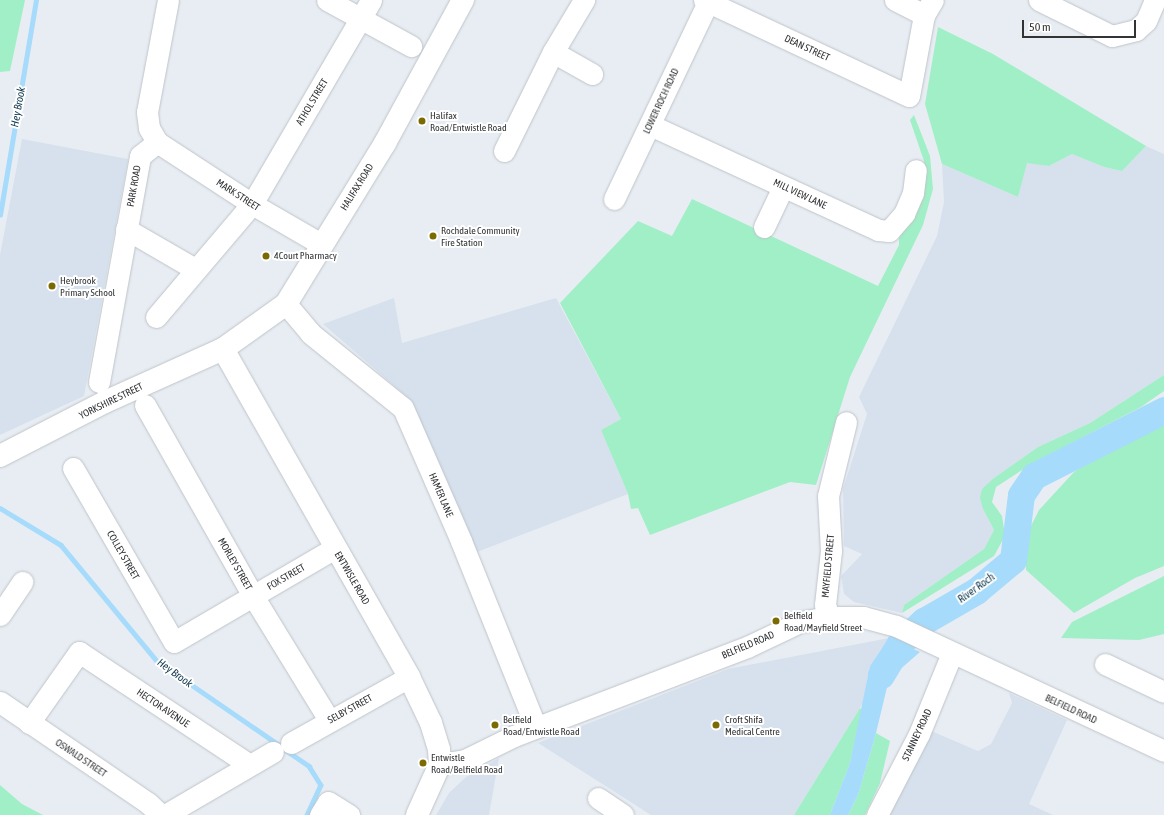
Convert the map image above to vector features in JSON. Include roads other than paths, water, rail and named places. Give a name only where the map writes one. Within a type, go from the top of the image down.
[{"type":"main road","name":"HALIFAX ROAD","points":[[223,348],[286,304],[321,244],[385,143],[463,0]]},
{"type":"main road","name":"YORKSHIRE STREET","points":[[0,456],[105,402],[223,348]]},
{"type":"main road","name":"ENTWISLE ROAD","points":[[223,348],[409,677],[431,723],[439,750],[440,764]]},
{"type":"main road","points":[[417,815],[440,764]]},
{"type":"street","points":[[157,142],[149,128],[147,112],[168,0]]},
{"type":"street","points":[[327,0],[367,9],[411,46]]},
{"type":"street","points":[[504,151],[553,52],[584,0]]},
{"type":"street","points":[[895,0],[929,8]]},
{"type":"street","points":[[1039,0],[1112,36],[1136,30],[1146,21],[1155,0]]},
{"type":"street","name":"DEAN STREET","points":[[706,1],[909,96],[929,8]]},
{"type":"street","name":"LOWER ROCH ROAD","points":[[614,199],[650,125],[706,1]]},
{"type":"street","name":"ATHOL STREET","points":[[156,317],[195,269],[252,204],[367,9]]},
{"type":"street","points":[[553,52],[592,74]]},
{"type":"street","name":"MILL VIEW LANE","points":[[650,125],[878,230],[890,231],[904,214],[913,193],[916,170]]},
{"type":"street","name":"MARK STREET","points":[[157,142],[252,204],[321,244]]},
{"type":"street","name":"PARK ROAD","points":[[99,382],[140,156],[157,142]]},
{"type":"street","points":[[764,227],[783,187]]},
{"type":"street","points":[[126,229],[195,269]]},
{"type":"street","name":"HAMER LANE","points":[[286,304],[310,333],[403,408],[460,541],[536,728]]},
{"type":"street","name":"MORLEY STREET","points":[[145,405],[254,596],[329,720]]},
{"type":"street","name":"MAYFIELD STREET","points":[[829,617],[825,605],[831,550],[828,496],[846,422]]},
{"type":"street","name":"COLLEY STREET","points":[[76,481],[174,642]]},
{"type":"street","name":"FOX STREET","points":[[174,642],[335,548]]},
{"type":"street","points":[[0,614],[22,582]]},
{"type":"street","name":"BELFIELD ROAD","points":[[440,764],[465,760],[536,728],[747,647],[800,622],[829,617],[863,617],[896,626],[1164,752]]},
{"type":"street","name":"STANNEY ROAD","points":[[876,815],[918,734],[943,649]]},
{"type":"street","name":"HECTOR AVENUE","points":[[29,723],[79,652],[248,764]]},
{"type":"street","points":[[1105,664],[1164,692]]},
{"type":"street","name":"SELBY STREET","points":[[292,743],[329,720],[409,677]]},
{"type":"street","name":"OSWALD STREET","points":[[0,702],[148,803],[161,815]]},
{"type":"street","points":[[165,815],[248,764],[273,752]]},
{"type":"street","points":[[598,798],[622,815]]},
{"type":"street","points":[[320,815],[328,802],[349,815]]},
{"type":"water","points":[[889,638],[920,652],[889,679],[876,733],[858,795],[848,815],[830,815],[850,763],[870,666]]},
{"type":"waterway","name":"Hey Brook","points":[[0,215],[36,0]]},
{"type":"waterway","name":"River Roch","points":[[881,675],[900,643],[924,621],[976,591],[1013,560],[1021,495],[1034,476],[1164,410]]},
{"type":"waterway","name":"Hey Brook","points":[[0,508],[61,545],[157,661],[279,745]]},
{"type":"waterway","name":"Hey Brook","points":[[287,751],[309,766],[321,785],[307,815]]},
{"type":"place","name":"Halifax Road/Entwistle Road","points":[[422,121]]},
{"type":"place","name":"Rochdale Community Fire Station","points":[[433,236]]},
{"type":"place","name":"4Court Pharmacy","points":[[266,256]]},
{"type":"place","name":"Heybrook Primary School","points":[[52,286]]},
{"type":"place","name":"Belfield Road/Mayfield Street","points":[[776,621]]},
{"type":"place","name":"Belfield Road/Entwistle Road","points":[[495,725]]},
{"type":"place","name":"Croft Shifa Medical Centre","points":[[716,725]]},
{"type":"place","name":"Entwistle Road/Belfield Road","points":[[423,763]]}]
